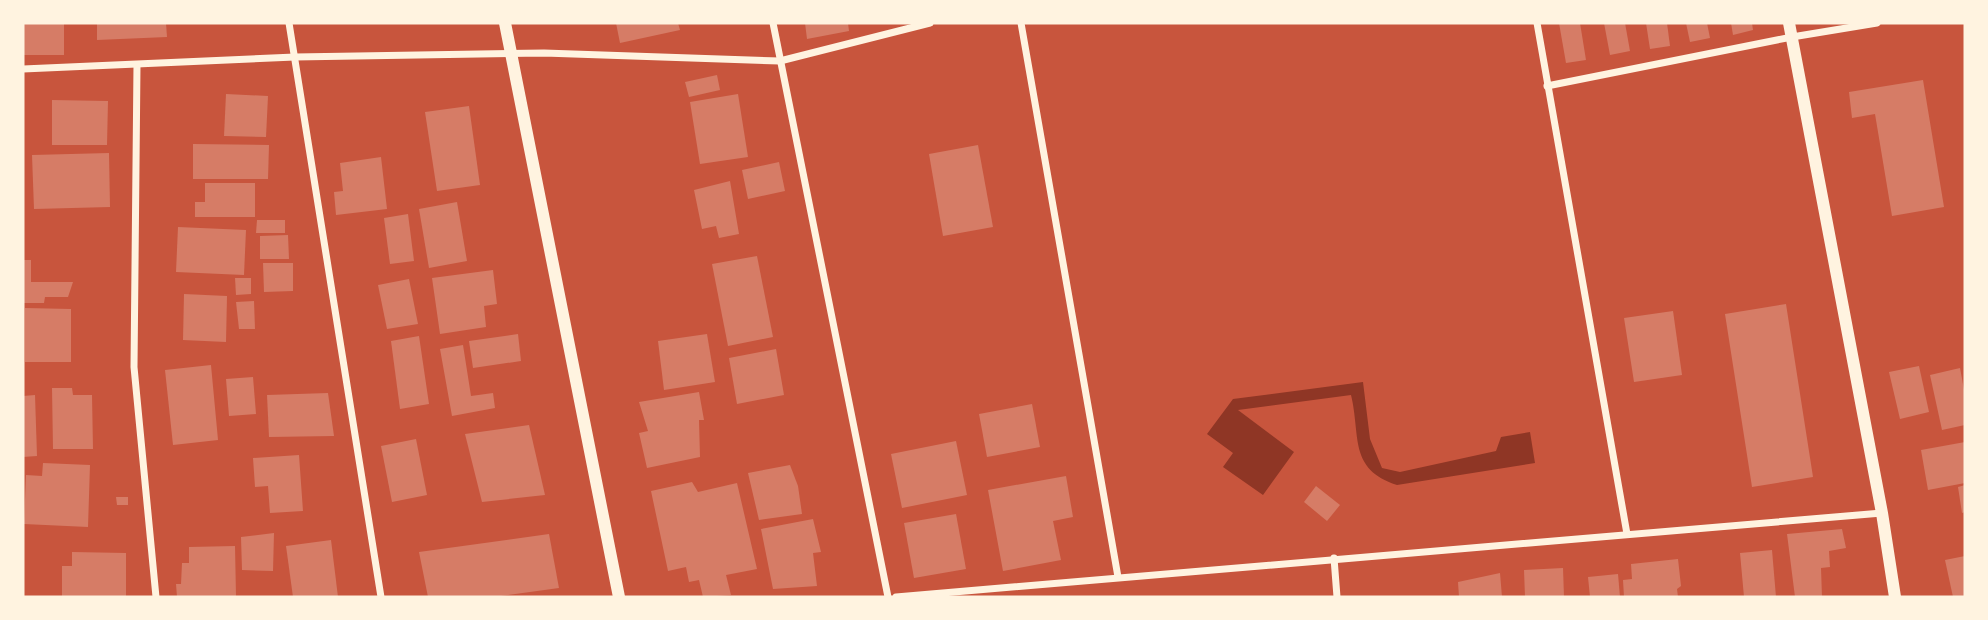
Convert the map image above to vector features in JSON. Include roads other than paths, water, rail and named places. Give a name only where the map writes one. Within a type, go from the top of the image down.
[{"type":"street","points":[[289,23],[381,597]]},
{"type":"street","points":[[505,23],[619,597]]},
{"type":"street","points":[[773,23],[888,597]]},
{"type":"street","points":[[23,69],[295,57],[511,54],[780,61],[930,23]]},
{"type":"street","points":[[1021,23],[1118,577]]},
{"type":"street","points":[[1537,23],[1627,534]]},
{"type":"street","points":[[1789,23],[1882,513],[1895,597]]},
{"type":"street","points":[[1546,86],[1792,37],[1877,23]]},
{"type":"street","points":[[137,65],[134,367],[156,597]]},
{"type":"street","points":[[896,597],[1882,513]]},
{"type":"street","points":[[1334,558],[1337,597]]}]
